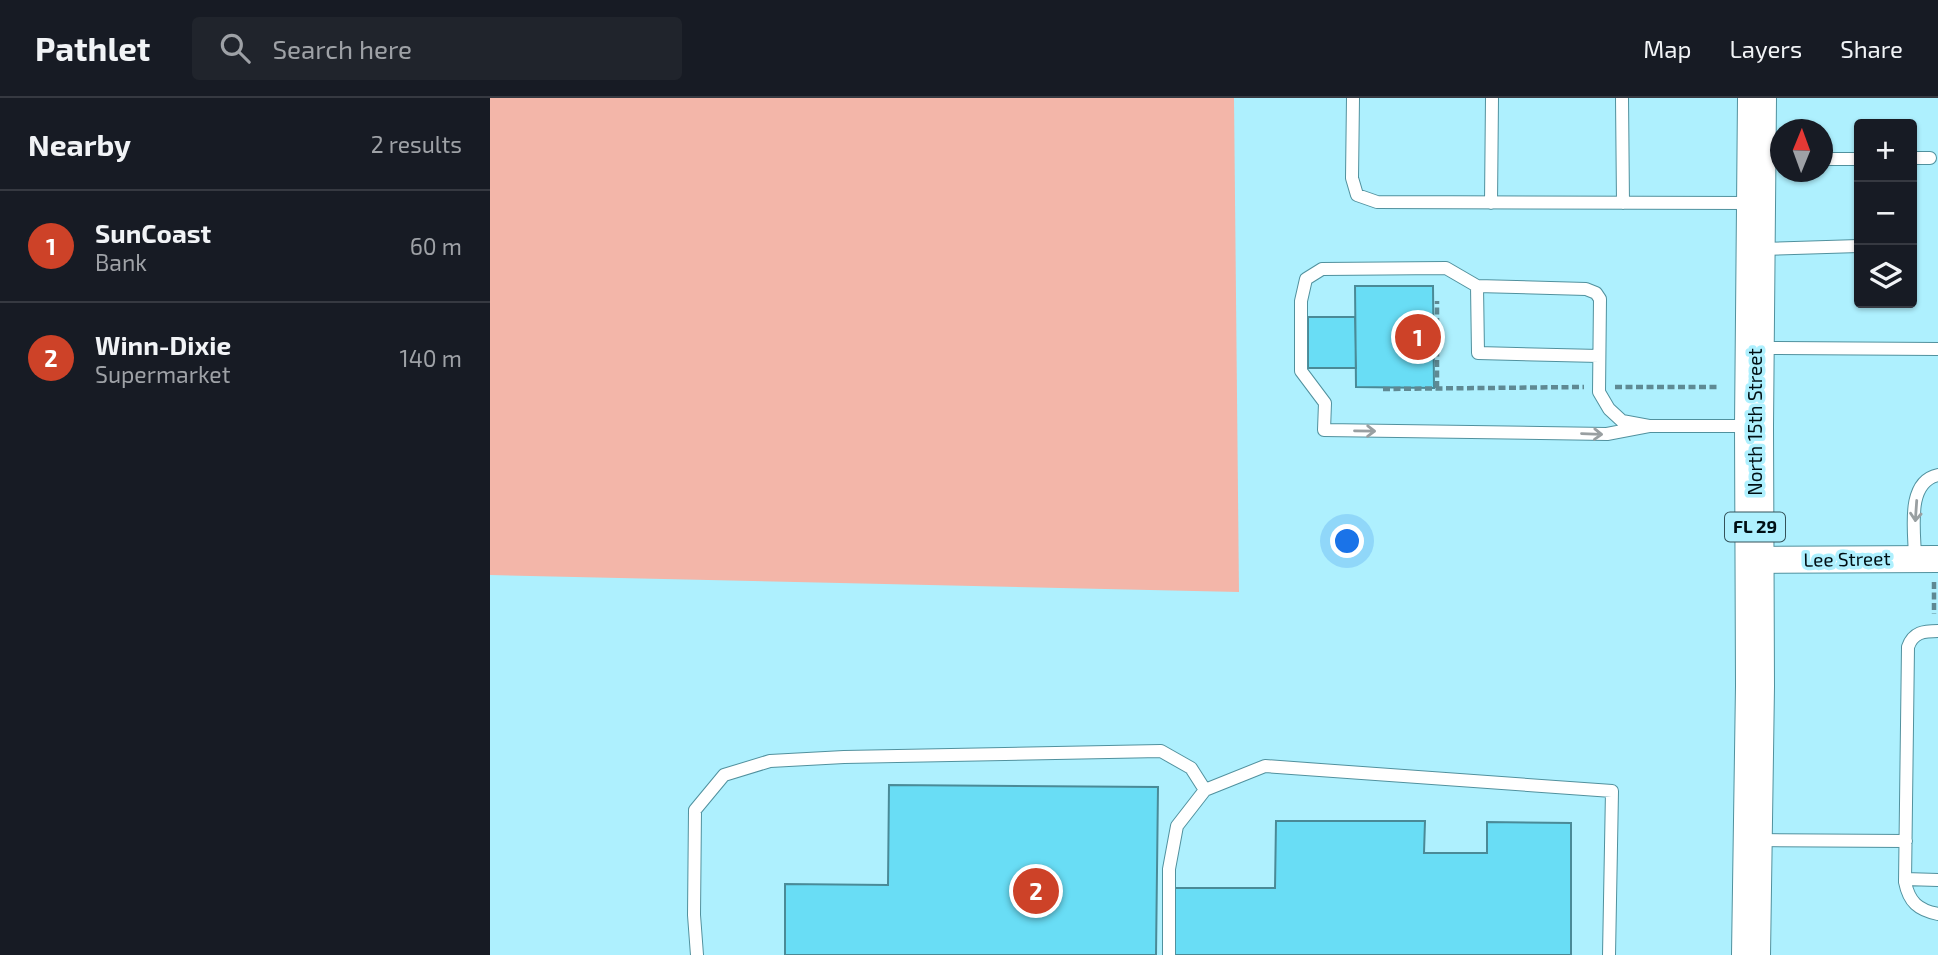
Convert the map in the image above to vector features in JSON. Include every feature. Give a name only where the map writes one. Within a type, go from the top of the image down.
[{"type":"highway","name":"North 15th Street","points":[[1751,955],[1756,249],[1757,204],[1763,159],[1757,98]]},
{"type":"street","name":"Lee Street","points":[[1755,560],[1929,567]]},
{"type":"lane","points":[[1353,98],[1352,178],[1357,195],[1377,202],[1757,204]]},
{"type":"lane","points":[[1490,203],[1492,98]]},
{"type":"lane","points":[[1622,98],[1623,203]]},
{"type":"lane","points":[[1917,158],[1930,158]]},
{"type":"lane","points":[[1833,159],[1854,159]]},
{"type":"lane","points":[[1756,249],[1854,246]]},
{"type":"lane","points":[[1649,426],[1607,435],[1324,430],[1325,403],[1301,371],[1301,300],[1306,279],[1321,269],[1446,268],[1477,286],[1586,289],[1596,293],[1600,299],[1599,392],[1609,409],[1622,421],[1649,426],[1754,426]]},
{"type":"lane","points":[[1477,286],[1478,353],[1599,356]]},
{"type":"lane","points":[[1755,348],[1938,349]]},
{"type":"lane","points":[[1929,567],[1914,506],[1920,486],[1938,475]]},
{"type":"lane","points":[[1938,631],[1916,635],[1910,640],[1908,647],[1905,879],[1912,902],[1918,908],[1938,914]]},
{"type":"lane","points":[[697,955],[694,915],[695,810],[724,775],[770,761],[844,757],[1161,751],[1191,768],[1205,790]]},
{"type":"lane","points":[[1169,955],[1168,869],[1177,826],[1205,790],[1265,766],[1612,792],[1609,955]]},
{"type":"lane","points":[[1751,840],[1906,841]]},
{"type":"lane","points":[[1905,879],[1938,880]]},
{"type":"path","points":[[1437,301],[1437,388]]},
{"type":"path","points":[[1383,389],[1585,387]]},
{"type":"path","points":[[1612,387],[1719,387]]},
{"type":"path","points":[[1929,567],[1934,615]]},
{"type":"shaded area","points":[[490,98],[1234,98],[1239,592],[490,575]]},
{"type":"building","points":[[1355,286],[1433,286],[1434,388],[1356,387]]},
{"type":"building","points":[[1308,317],[1355,317],[1356,368],[1308,368]]},
{"type":"building","points":[[889,785],[1158,787],[1156,955],[785,955],[785,884],[888,885]]},
{"type":"building","points":[[1276,821],[1425,821],[1424,853],[1487,853],[1487,822],[1571,823],[1571,955],[1174,955],[1175,888],[1275,888]]},
{"type":"place","name":"SunCoast","points":[[1418,337]]},
{"type":"place","name":"Winn-Dixie","points":[[1036,891]]}]
